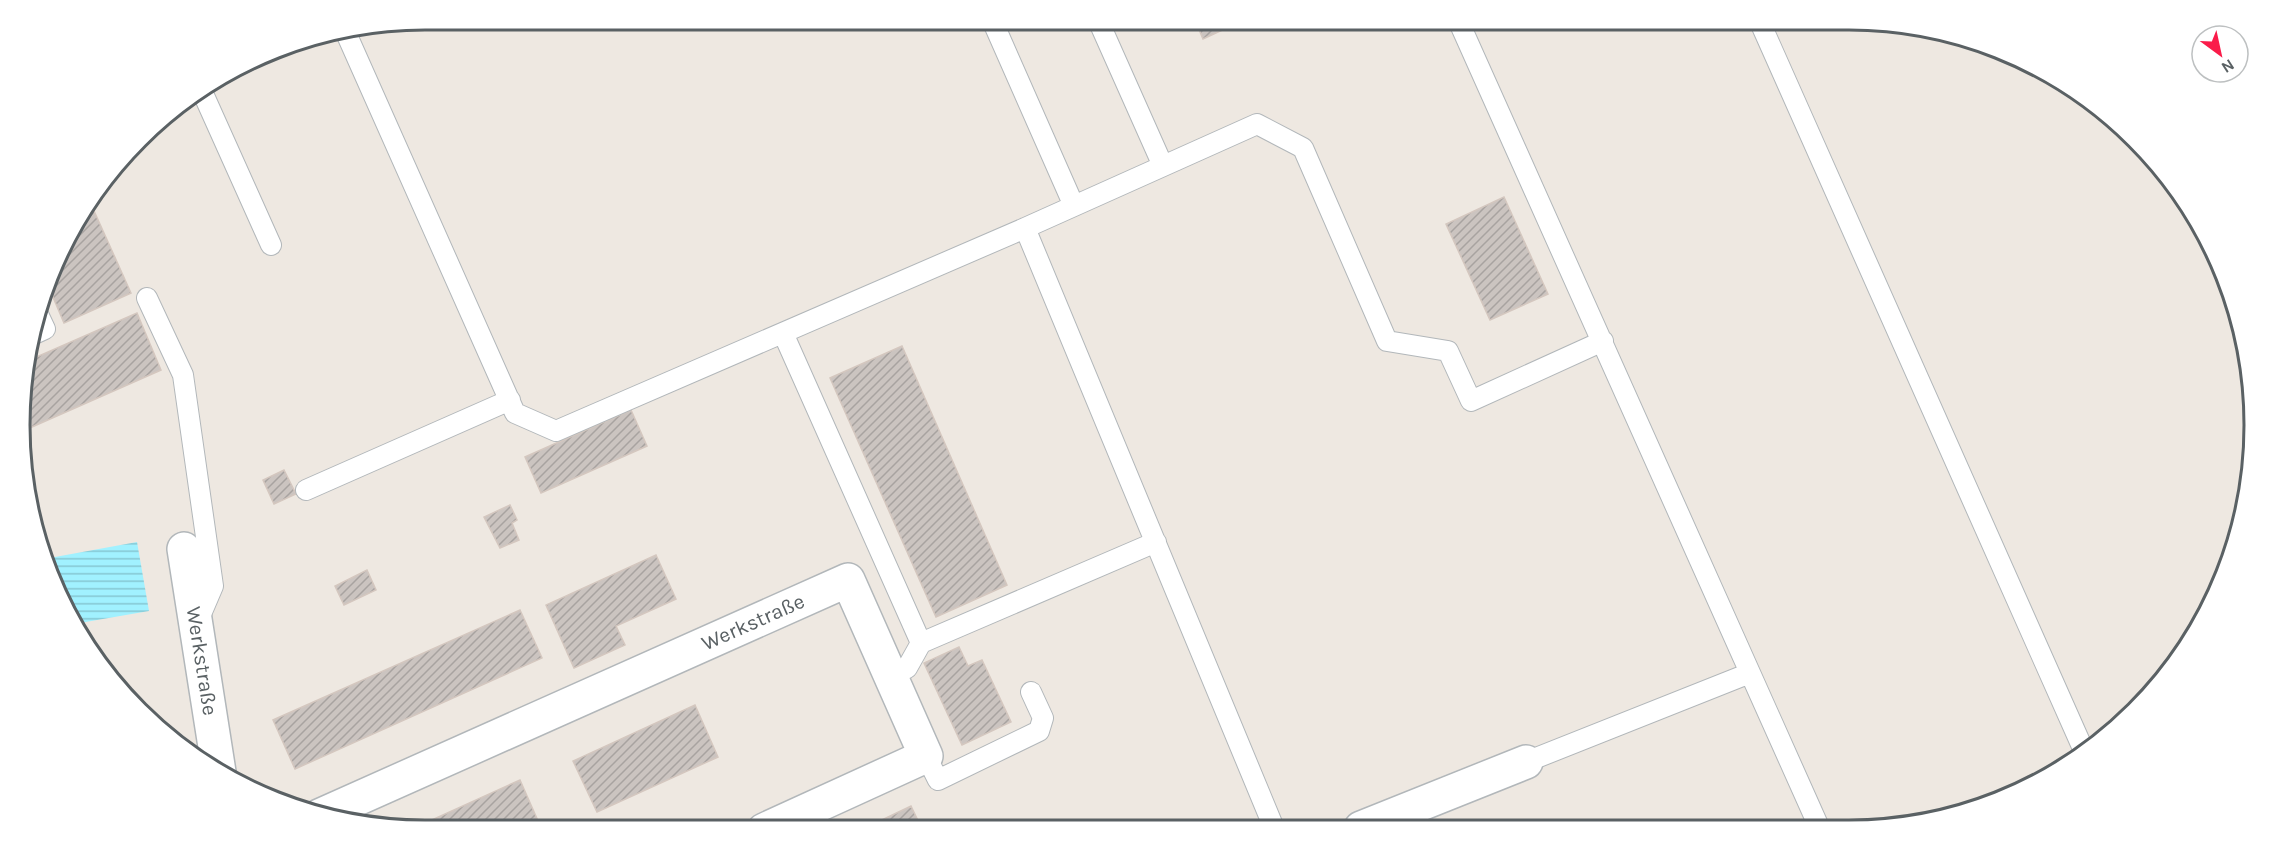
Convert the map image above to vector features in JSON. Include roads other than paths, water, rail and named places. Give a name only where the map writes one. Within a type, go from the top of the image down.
[{"type":"street","name":"Werkstraße","points":[[184,549],[217,760]]},
{"type":"street","name":"Werkstraße","points":[[334,809],[848,580],[926,756]]},
{"type":"street","points":[[786,820],[926,756]]},
{"type":"street","points":[[1381,820],[1526,762]]},
{"type":"lane","points":[[996,30],[1074,206]]},
{"type":"lane","points":[[1102,30],[1163,166]]},
{"type":"lane","points":[[1463,30],[1816,820]]},
{"type":"lane","points":[[1763,30],[2081,744]]},
{"type":"lane","points":[[348,38],[515,413],[556,431],[1025,228],[1257,124],[1303,148],[1387,341],[1448,351],[1471,401],[1603,341]]},
{"type":"lane","points":[[205,98],[271,245]]},
{"type":"lane","points":[[1025,228],[1272,820]]},
{"type":"lane","points":[[147,298],[183,375],[213,586],[196,626]]},
{"type":"lane","points":[[783,333],[921,643]]},
{"type":"lane","points":[[306,490],[510,400]]},
{"type":"lane","points":[[891,676],[907,668],[921,643],[1156,542]]},
{"type":"lane","points":[[1526,762],[1750,673]]},
{"type":"lane","points":[[926,756],[938,780],[1039,731],[1043,718],[1031,692]]},
{"type":"water","points":[[137,542],[149,611],[83,622],[53,557]]}]
